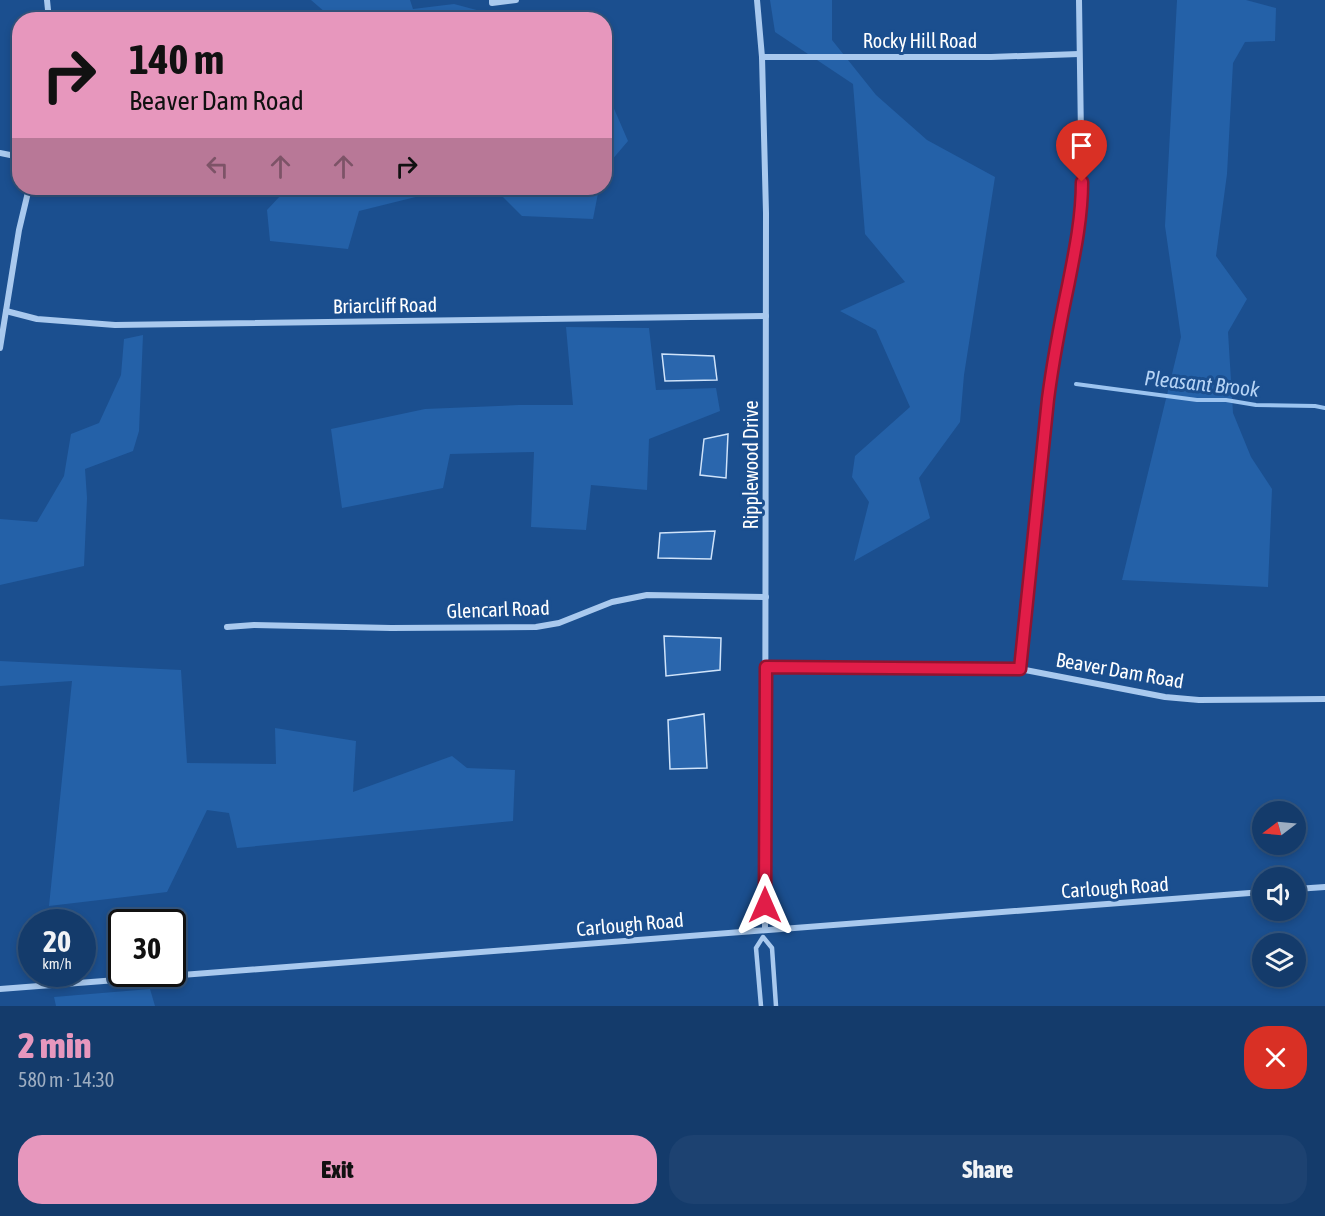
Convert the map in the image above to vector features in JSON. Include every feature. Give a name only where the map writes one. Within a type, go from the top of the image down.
[{"type":"street","points":[[492,2],[516,0]]},
{"type":"street","name":"Ripplewood Drive","points":[[758,0],[762,57],[766,213],[764,933]]},
{"type":"street","points":[[1020,669],[1052,366],[1082,205],[1079,0]]},
{"type":"street","name":"Rocky Hill Road","points":[[762,57],[991,57],[1079,54]]},
{"type":"street","points":[[0,348],[19,230],[27,195]]},
{"type":"street","name":"Briarcliff Road","points":[[6,311],[37,319],[115,325],[766,316]]},
{"type":"street","name":"Glencarl Road","points":[[227,627],[254,625],[390,628],[536,627],[559,623],[612,602],[646,595],[766,597]]},
{"type":"street","name":"Beaver Dam Road","points":[[766,667],[1020,669],[1165,698],[1325,699]]},
{"type":"street","points":[[1306,888],[1325,887]]},
{"type":"street","name":"Carlough Road","points":[[0,988],[764,933],[1252,893]]},
{"type":"lane","points":[[760,1006],[756,948],[764,933]]},
{"type":"lane","points":[[764,933],[772,948],[776,1006]]},
{"type":"shaded area","points":[[311,0],[410,0],[413,9],[454,4],[484,12],[325,12]]},
{"type":"shaded area","points":[[770,0],[832,0],[832,40],[876,95],[927,140],[995,177],[964,375],[960,422],[919,478],[930,518],[854,561],[869,502],[852,477],[855,456],[910,407],[876,330],[840,311],[905,282],[865,234],[853,84],[775,32]]},
{"type":"shaded area","points":[[1177,0],[1246,0],[1276,8],[1275,41],[1245,42],[1233,63],[1227,174],[1216,256],[1247,299],[1228,332],[1233,413],[1251,457],[1272,489],[1268,587],[1122,580],[1181,337],[1165,226]]},
{"type":"shaded area","points":[[612,104],[628,141],[612,160]]},
{"type":"shaded area","points":[[281,195],[424,195],[359,211],[348,249],[270,241],[267,210]]},
{"type":"shaded area","points":[[501,195],[598,195],[593,219],[522,216]]},
{"type":"shaded area","points":[[566,327],[649,328],[656,390],[716,388],[720,411],[649,439],[647,490],[591,485],[586,530],[531,527],[534,452],[450,454],[443,488],[342,508],[331,429],[425,409],[573,405]]},
{"type":"shaded area","points":[[143,335],[139,431],[133,451],[85,469],[87,498],[84,566],[0,585],[0,519],[37,522],[64,476],[71,434],[99,423],[121,375],[124,339]]},
{"type":"shaded area","points":[[0,661],[181,670],[187,763],[276,764],[275,728],[356,741],[353,792],[452,756],[467,768],[515,770],[513,821],[237,848],[229,813],[207,810],[167,892],[49,906],[72,681],[0,686]]},
{"type":"shaded area","points":[[150,989],[155,1006],[56,1006],[54,997]]},
{"type":"building","points":[[662,354],[714,356],[717,380],[665,381]]},
{"type":"building","points":[[728,434],[726,478],[700,475],[704,439]]},
{"type":"building","points":[[715,531],[711,559],[658,558],[660,533]]},
{"type":"building","points":[[664,636],[721,638],[720,670],[666,676]]},
{"type":"building","points":[[704,714],[707,768],[670,769],[668,720]]},
{"type":"waterway","name":"Pleasant Brook","points":[[1076,384],[1197,400],[1226,400],[1256,405],[1325,408]]},
{"type":"route","points":[[765,905],[766,667],[1020,669],[1048,399],[1054,355],[1075,251],[1082,205],[1082,182]]}]
